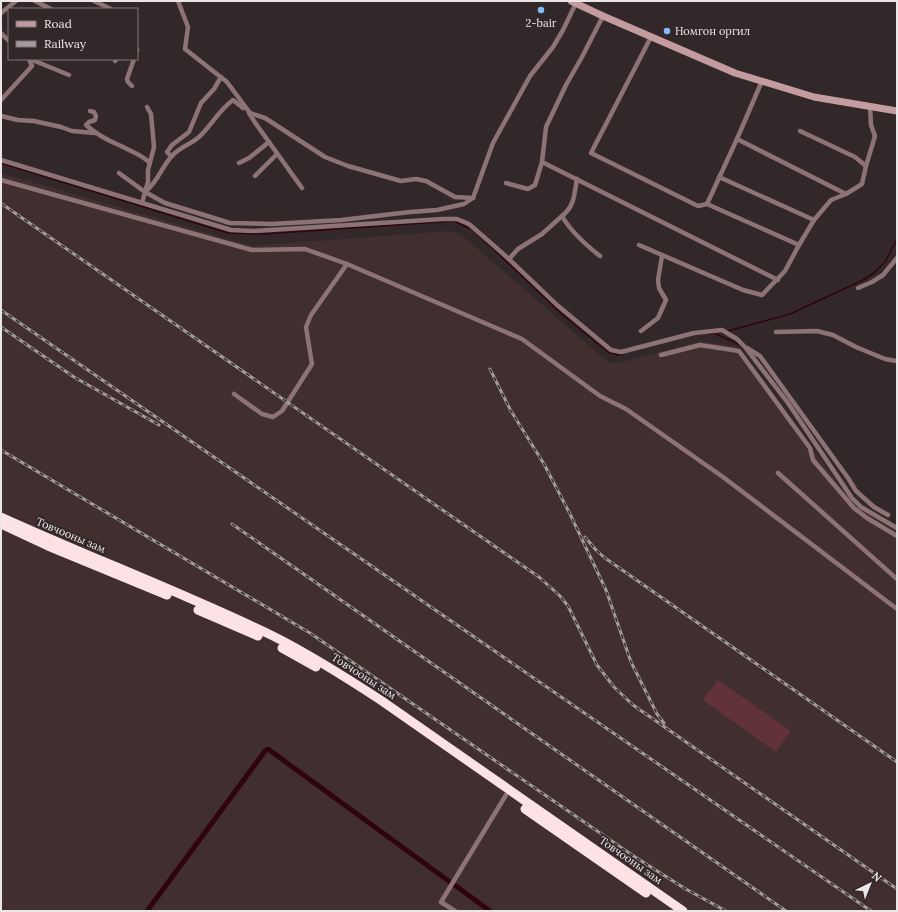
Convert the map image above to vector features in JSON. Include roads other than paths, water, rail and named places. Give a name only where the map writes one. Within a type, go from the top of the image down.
[{"type":"highway","name":"Товчооны зам","points":[[1,517],[162,586],[273,636],[308,655],[346,677],[683,911]]},
{"type":"highway","name":"Товчооны зам","points":[[1,524],[48,546],[159,592],[291,653],[343,683],[672,911]]},
{"type":"main road","points":[[573,2],[735,73],[814,97],[897,111]]},
{"type":"street","points":[[1,13],[16,1]]},
{"type":"street","points":[[35,1],[49,8]]},
{"type":"street","points":[[94,1],[110,8]]},
{"type":"street","points":[[178,1],[188,27],[185,49],[227,82],[302,188]]},
{"type":"street","points":[[118,173],[145,192],[165,203],[230,223],[272,224],[341,220],[436,210],[464,204],[473,198],[493,142],[530,76],[553,47],[563,30],[573,2]]},
{"type":"street","points":[[506,183],[528,190],[535,185],[542,162],[546,127],[566,85],[603,16]]},
{"type":"street","points":[[651,37],[591,153],[698,206],[706,204],[799,245]]},
{"type":"street","points":[[1,100],[32,66],[30,60]]},
{"type":"street","points":[[32,60],[69,75]]},
{"type":"street","points":[[132,86],[127,79],[134,60]]},
{"type":"street","points":[[171,156],[167,152],[172,145],[189,132],[201,103],[214,89],[221,77]]},
{"type":"street","points":[[706,204],[737,139],[762,81]]},
{"type":"street","points":[[145,192],[158,180],[164,166],[171,156],[176,151],[199,137],[226,105],[233,100],[250,113],[266,118],[325,157],[348,166],[401,181],[416,179],[426,181],[454,197],[473,198]]},
{"type":"street","points":[[639,245],[743,290],[762,295],[785,271],[814,220],[831,200],[846,194],[862,184],[875,136],[871,125],[870,106]]},
{"type":"street","points":[[142,203],[148,182],[148,170],[154,148],[151,114],[147,107]]},
{"type":"street","points":[[90,111],[94,112],[96,116],[95,120],[86,125],[95,133],[120,146],[140,154],[150,163]]},
{"type":"street","points":[[1,116],[18,120],[34,121],[72,131],[95,133]]},
{"type":"street","points":[[800,131],[856,157],[866,166]]},
{"type":"street","points":[[737,139],[846,194]]},
{"type":"street","points":[[239,163],[249,158],[269,142]]},
{"type":"street","points":[[255,176],[277,154]]},
{"type":"street","points":[[1,160],[231,230],[457,219],[469,224],[509,258],[557,305],[615,352],[621,352],[694,333],[722,330],[737,339],[745,347],[788,403],[852,498],[861,507],[897,528]]},
{"type":"street","points":[[542,162],[778,280]]},
{"type":"street","points":[[719,177],[814,220]]},
{"type":"street","points":[[509,258],[518,249],[542,234],[562,216],[569,212],[573,204],[577,179]]},
{"type":"street","points":[[1,180],[252,250],[305,249],[347,264],[522,339],[600,396],[626,409],[723,477],[895,608],[897,601]]},
{"type":"street","points":[[562,216],[566,223],[600,256]]},
{"type":"street","points":[[641,331],[658,318],[666,300],[659,288],[658,280],[662,256]]},
{"type":"street","points":[[858,288],[883,275],[897,258]]},
{"type":"street","points":[[234,394],[262,414],[273,417],[282,411],[312,364],[306,327],[311,315],[347,264]]},
{"type":"street","points":[[776,332],[817,331],[833,335],[856,347],[885,359],[897,361]]},
{"type":"street","points":[[661,355],[700,345],[739,351],[810,448],[813,460],[854,508],[867,518],[897,536]]},
{"type":"street","points":[[745,347],[760,356],[856,491],[874,507],[888,515]]},
{"type":"street","points":[[778,473],[897,580]]},
{"type":"street","points":[[455,911],[441,902],[506,795]]},
{"type":"waterway","points":[[1,163],[228,233],[264,234],[453,221],[473,230],[563,315],[608,352],[618,355],[623,354]]},
{"type":"waterway","points":[[728,331],[790,314],[861,281],[874,273],[885,262],[897,239]]},
{"type":"waterway","points":[[708,334],[722,332]]},
{"type":"waterway","points":[[716,334],[740,345]]},
{"type":"waterway","points":[[147,911],[265,751],[268,749],[450,882]]},
{"type":"waterway","points":[[456,886],[490,911]]},
{"type":"railway","points":[[2,204],[539,577],[560,596],[568,606],[597,665],[614,687],[633,705],[897,889]]},
{"type":"railway","points":[[1,310],[871,911]]},
{"type":"railway","points":[[1,327],[74,377],[159,425]]},
{"type":"railway","points":[[490,369],[511,411],[544,464],[570,514],[606,590],[631,662],[657,714],[664,723]]},
{"type":"railway","points":[[1,450],[310,633],[632,855],[684,888],[726,911]]},
{"type":"railway","points":[[232,524],[786,911]]},
{"type":"railway","points":[[585,537],[605,558],[897,762]]},
{"type":"place","name":"2-bair","points":[[541,10]]},
{"type":"place","name":"Номгон оргил","points":[[667,31]]}]
